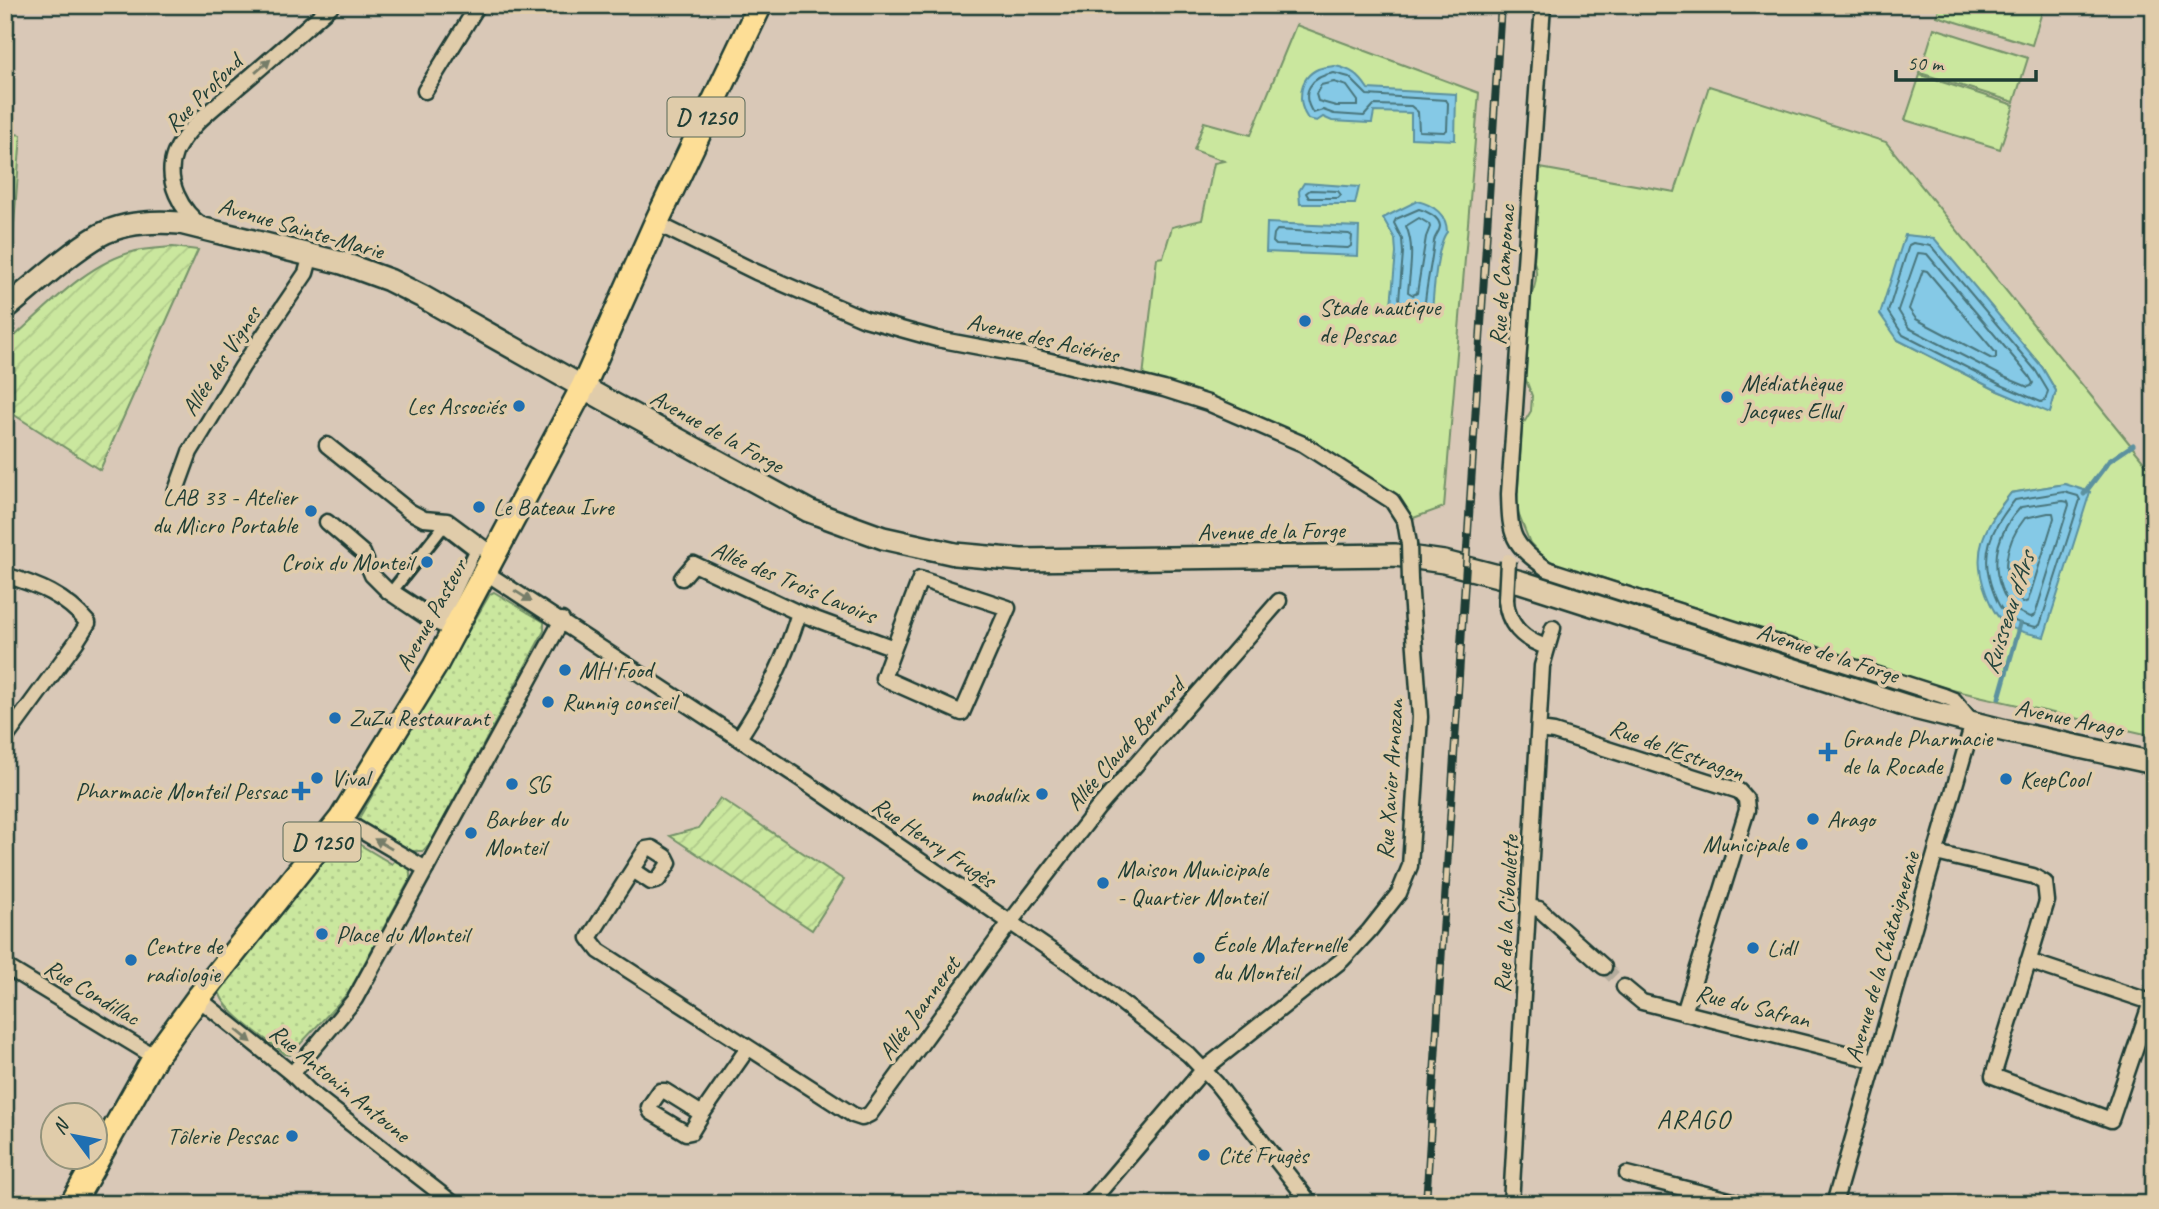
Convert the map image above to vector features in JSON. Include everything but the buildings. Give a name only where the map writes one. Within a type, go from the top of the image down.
[{"type":"main road","name":"Avenue Pasteur","points":[[72,1204],[155,1057],[198,998],[341,819],[429,675],[583,387],[755,7]]},
{"type":"main road","name":"Avenue Sainte-Marie","points":[[5,309],[101,234],[133,224],[164,221],[180,223],[342,263],[397,284],[583,387]]},
{"type":"main road","name":"Avenue de la Forge","points":[[583,387],[809,511],[850,528],[918,547],[1021,560],[1395,555],[1424,559],[1521,582],[1910,707],[1973,723]]},
{"type":"main road","name":"Avenue Arago","points":[[1973,723],[2154,763]]},
{"type":"street","name":"Rue Profond","points":[[209,230],[186,210],[174,186],[171,170],[180,142],[210,111],[332,5]]},
{"type":"street","points":[[425,91],[478,5]]},
{"type":"street","name":"Rue de Camponac","points":[[1518,547],[1509,519],[1509,494],[1543,5]]},
{"type":"street","name":"Avenue des Aciéries","points":[[656,223],[756,272],[865,319],[937,339],[1088,369],[1208,403],[1303,444],[1392,501],[1405,521]]},
{"type":"street","name":"Allée des Vignes","points":[[174,496],[190,453],[242,367],[306,273],[311,255]]},
{"type":"street","name":"Rue Henry Frugès","points":[[327,445],[409,511],[424,519],[447,521],[489,564],[562,620],[1011,921],[1166,1037],[1203,1070],[1311,1204]]},
{"type":"street","name":"Rue Xavier Arnozan","points":[[1089,1204],[1203,1070],[1342,960],[1399,893],[1410,866],[1420,717],[1409,544],[1405,521]]},
{"type":"street","points":[[327,522],[363,553],[372,575],[389,592],[429,618],[454,630]]},
{"type":"street","points":[[442,528],[473,549],[474,557],[445,614],[433,616],[393,590],[442,528]]},
{"type":"street","points":[[1547,647],[1531,640],[1514,627],[1507,610],[1508,561],[1511,552],[1518,547],[1547,569],[1944,696],[1954,700],[1973,723]]},
{"type":"street","name":"Allée des Trois Lavoirs","points":[[682,578],[694,564],[799,613],[894,648]]},
{"type":"street","points":[[5,575],[36,585],[63,599],[88,623],[5,739]]},
{"type":"street","name":"Allée des Trois Lavoirs","points":[[920,579],[1008,608],[962,713],[883,678],[894,648],[920,579]]},
{"type":"street","name":"Allée Claude Bernard","points":[[1011,921],[1098,808],[1279,601]]},
{"type":"street","points":[[739,737],[764,699],[787,652],[799,613]]},
{"type":"street","points":[[292,1074],[355,999],[562,620]]},
{"type":"street","name":"Rue de la Ciboulette","points":[[1511,1204],[1542,666],[1553,628]]},
{"type":"street","name":"Avenue de la Châtaigneraie","points":[[1834,1204],[1973,723]]},
{"type":"street","name":"Rue de l'Estragon","points":[[1539,730],[1553,732],[1739,791],[1746,799],[1747,810],[1684,1013]]},
{"type":"street","points":[[341,819],[426,869]]},
{"type":"street","points":[[1936,853],[2033,876],[2045,883],[2046,901],[1993,1076],[2111,1120],[2151,1002],[2028,961]]},
{"type":"street","points":[[633,870],[589,938],[599,951],[748,1048],[702,1114]]},
{"type":"street","points":[[1528,907],[1539,909],[1604,967]]},
{"type":"street","name":"Allée Jeanneret","points":[[748,1048],[853,1115],[862,1118],[870,1114],[1011,921]]},
{"type":"street","name":"Rue Condillac","points":[[5,966],[155,1057]]},
{"type":"street","name":"Rue du Safran","points":[[1624,987],[1642,1002],[1876,1060]]},
{"type":"street","name":"Rue Antonin Antoune","points":[[198,998],[292,1074],[309,1091],[454,1204]]},
{"type":"street","points":[[1627,1174],[1745,1204]]},
{"type":"green space","points":[[1940,5],[2044,5],[2032,45],[1937,16]]},
{"type":"green space","name":"Stade nautique de Pessac","points":[[1296,25],[1479,93],[1444,507],[1405,521],[1390,499],[1303,444],[1142,385],[1157,258],[1163,257],[1172,227],[1202,220],[1214,163],[1224,161],[1194,150],[1204,122],[1251,135]]},
{"type":"green space","points":[[1934,28],[2028,58],[2014,102],[1920,73]]},
{"type":"green space","points":[[1920,75],[2014,105],[2000,149],[1905,120]]},
{"type":"green space","points":[[1709,86],[1886,142],[2146,464],[2154,466],[2154,736],[1948,689],[1744,624],[1725,621],[1708,612],[1582,571],[1574,572],[1544,558],[1530,543],[1518,513],[1517,503],[1522,426],[1531,411],[1532,396],[1525,377],[1531,295],[1536,278],[1534,262],[1540,168],[1675,192]],"holes":[[[1934,239],[2042,367],[2056,391],[2050,412],[1998,391],[1898,340]],[[2065,484],[1992,517],[2011,493]]]},
{"type":"green space","points":[[5,132],[21,135],[12,249],[5,248]]},
{"type":"green space","points":[[173,247],[198,250],[100,470],[5,409],[5,345],[66,290],[99,266],[136,251]]},
{"type":"green space","name":"Place du Monteil","points":[[494,592],[544,622],[544,631],[432,841],[423,851],[410,851],[361,822],[359,818],[490,594]]},
{"type":"green space","points":[[720,798],[844,880],[812,930],[670,836],[699,828]]},
{"type":"green space","name":"Place du Monteil","points":[[344,835],[357,835],[354,841],[392,864],[396,859],[410,869],[410,879],[349,992],[290,1055],[285,1054],[237,1016],[228,1007],[219,990]]},
{"type":"water","points":[[1335,66],[1354,73],[1368,89],[1456,94],[1455,140],[1411,138],[1411,113],[1374,112],[1372,123],[1332,121],[1323,117],[1317,121],[1308,119],[1301,99],[1306,78],[1318,69]]},
{"type":"water","points":[[1304,183],[1359,187],[1355,204],[1300,204],[1299,191]]},
{"type":"water","points":[[1417,201],[1429,205],[1442,216],[1447,232],[1438,258],[1432,313],[1394,309],[1391,305],[1395,239],[1383,218]]},
{"type":"water","points":[[1267,223],[1359,227],[1358,256],[1266,252]]},
{"type":"water","points":[[1905,235],[1934,238],[2042,367],[2056,391],[2050,413],[1998,391],[1898,340],[1880,314]]},
{"type":"water","points":[[2065,484],[2090,492],[2044,637],[2011,627],[1997,615],[1981,578],[1980,552],[1987,528],[2011,493]]},
{"type":"waterway","name":"Ruisseau d'Ars","points":[[2084,494],[2109,461],[2133,445]]},
{"type":"waterway","name":"Ruisseau d'Ars","points":[[1999,698],[2020,624]]},
{"type":"tunnel","points":[[1604,967],[1624,987]]},
{"type":"railway","points":[[1426,1204],[1501,5]]},
{"type":"place","name":"Stade nautique de Pessac","points":[[1305,321]]},
{"type":"place","name":"Médiathèque Jacques Ellul","points":[[1727,397]]},
{"type":"place","name":"Les Associés","points":[[519,406]]},
{"type":"place","name":"Le Bateau Ivre","points":[[479,507]]},
{"type":"place","name":"LAB 33 - Atelier du Micro Portable","points":[[311,511]]},
{"type":"place","name":"Croix du Monteil","points":[[427,562]]},
{"type":"place","name":"MH Food","points":[[565,670]]},
{"type":"place","name":"Runnig conseil","points":[[548,702]]},
{"type":"place","name":"ZuZu Restaurant","points":[[335,718]]},
{"type":"place","name":"Grande Pharmacie de la Rocade","points":[[1828,752]]},
{"type":"place","name":"Vival","points":[[317,778]]},
{"type":"place","name":"KeepCool","points":[[2006,779]]},
{"type":"place","name":"SG","points":[[512,784]]},
{"type":"place","name":"Pharmacie Monteil Pessac","points":[[301,791]]},
{"type":"place","name":"modulix","points":[[1042,794]]},
{"type":"place","name":"Arago","points":[[1813,819]]},
{"type":"place","name":"Barber du Monteil","points":[[471,833]]},
{"type":"place","name":"Municipale","points":[[1802,844]]},
{"type":"place","name":"Maison Municipale - Quartier Monteil","points":[[1103,883]]},
{"type":"place","name":"Place du Monteil","points":[[322,934]]},
{"type":"place","name":"Lidl","points":[[1753,948]]},
{"type":"place","name":"École Maternelle du Monteil","points":[[1199,958]]},
{"type":"place","name":"Centre de radiologie","points":[[131,960]]},
{"type":"place","name":"Tôlerie Pessac","points":[[292,1136]]},
{"type":"place","name":"Cité Frugès","points":[[1204,1155]]},
{"type":"district","name":"ARAGO","points":[[1694,1119]]}]
